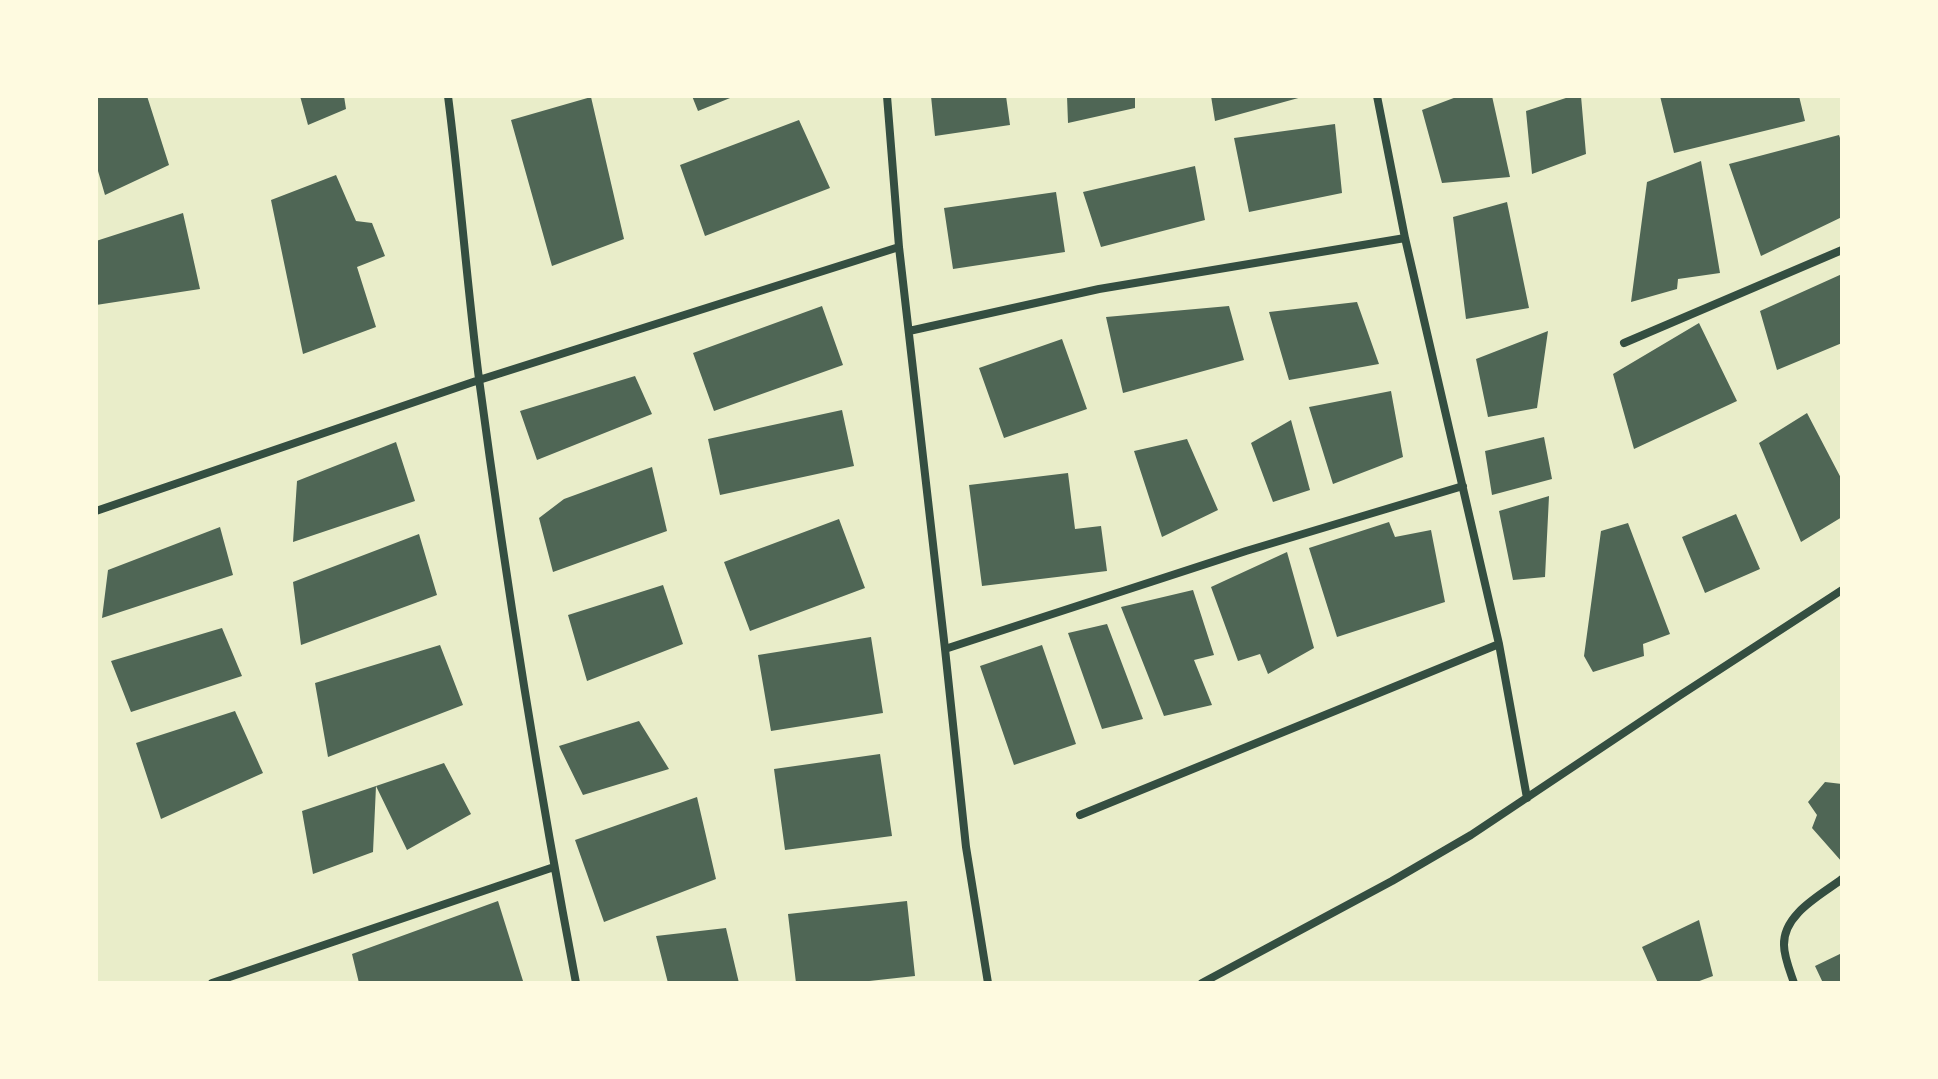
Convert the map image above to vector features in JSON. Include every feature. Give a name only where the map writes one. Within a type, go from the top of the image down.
[{"type":"street","points":[[448,96],[479,380],[523,684],[576,983]]},
{"type":"street","points":[[887,96],[899,247],[966,847],[988,983]]},
{"type":"street","points":[[1377,96],[1405,238],[1499,644],[1527,798]]},
{"type":"street","points":[[909,331],[1099,289],[1405,238]]},
{"type":"street","points":[[96,511],[479,380],[899,247]]},
{"type":"street","points":[[1624,343],[1842,250]]},
{"type":"street","points":[[945,649],[1246,551],[1463,486]]},
{"type":"street","points":[[1202,983],[1471,835],[1842,590]]},
{"type":"street","points":[[1080,815],[1499,644]]},
{"type":"street","points":[[212,983],[554,867]]},
{"type":"street","points":[[1794,983],[1784,945],[1786,928],[1795,916],[1842,879]]},
{"type":"building","points":[[96,96],[147,96],[169,165],[105,195],[96,171]]},
{"type":"building","points":[[300,96],[344,96],[346,109],[308,125]]},
{"type":"building","points":[[692,96],[735,96],[698,111]]},
{"type":"building","points":[[931,96],[1006,96],[1010,125],[935,136]]},
{"type":"building","points":[[1067,96],[1135,96],[1135,108],[1068,123]]},
{"type":"building","points":[[1211,96],[1302,96],[1302,97],[1215,121]]},
{"type":"building","points":[[1459,96],[1492,96],[1510,177],[1442,183],[1422,110]]},
{"type":"building","points":[[1581,96],[1586,154],[1532,174],[1526,111]]},
{"type":"building","points":[[1660,96],[1799,96],[1805,121],[1674,153]]},
{"type":"building","points":[[591,97],[624,239],[552,266],[511,120]]},
{"type":"building","points":[[799,120],[830,188],[705,236],[680,165]]},
{"type":"building","points":[[1335,124],[1342,193],[1249,212],[1234,138]]},
{"type":"building","points":[[1839,135],[1842,144],[1842,217],[1761,256],[1729,164]]},
{"type":"building","points":[[1701,161],[1720,273],[1678,279],[1677,289],[1631,302],[1647,182]]},
{"type":"building","points":[[1195,166],[1205,220],[1101,247],[1083,192]]},
{"type":"building","points":[[336,175],[356,221],[372,223],[385,256],[357,267],[376,327],[303,354],[271,200]]},
{"type":"building","points":[[1056,192],[1065,252],[953,269],[944,208]]},
{"type":"building","points":[[1507,202],[1529,308],[1466,319],[1453,217]]},
{"type":"building","points":[[183,213],[200,289],[96,305],[96,241]]},
{"type":"building","points":[[1842,274],[1842,343],[1777,370],[1760,311]]},
{"type":"building","points":[[1357,302],[1379,364],[1289,380],[1269,312]]},
{"type":"building","points":[[822,306],[843,365],[714,411],[693,353]]},
{"type":"building","points":[[1229,306],[1244,360],[1123,393],[1106,317]]},
{"type":"building","points":[[1699,323],[1737,401],[1634,449],[1613,374]]},
{"type":"building","points":[[1548,331],[1537,408],[1488,417],[1476,359]]},
{"type":"building","points":[[1062,339],[1087,409],[1004,438],[979,368]]},
{"type":"building","points":[[635,376],[652,414],[537,460],[520,411]]},
{"type":"building","points":[[1391,391],[1403,457],[1333,484],[1309,407]]},
{"type":"building","points":[[842,410],[854,466],[720,495],[708,439]]},
{"type":"building","points":[[1807,413],[1842,480],[1842,517],[1801,542],[1759,443]]},
{"type":"building","points":[[1291,420],[1310,490],[1273,502],[1251,443]]},
{"type":"building","points":[[1544,437],[1552,479],[1492,495],[1485,451]]},
{"type":"building","points":[[1187,439],[1218,510],[1162,537],[1134,451]]},
{"type":"building","points":[[396,442],[415,501],[293,542],[297,481]]},
{"type":"building","points":[[652,467],[667,531],[553,572],[539,518],[564,499]]},
{"type":"building","points":[[1068,473],[1075,529],[1101,526],[1107,571],[982,586],[969,485]]},
{"type":"building","points":[[1549,496],[1545,577],[1513,580],[1499,511]]},
{"type":"building","points":[[1736,514],[1760,569],[1705,593],[1682,537]]},
{"type":"building","points":[[839,519],[865,588],[750,631],[724,562]]},
{"type":"building","points":[[1389,522],[1395,537],[1431,530],[1445,602],[1337,637],[1309,548]]},
{"type":"building","points":[[1628,523],[1670,634],[1643,644],[1644,656],[1593,672],[1584,656],[1601,531]]},
{"type":"building","points":[[220,527],[233,575],[102,618],[108,570]]},
{"type":"building","points":[[419,534],[437,595],[301,645],[293,582]]},
{"type":"building","points":[[1287,552],[1314,648],[1268,674],[1260,654],[1238,661],[1211,587]]},
{"type":"building","points":[[663,585],[683,644],[587,681],[568,615]]},
{"type":"building","points":[[1193,590],[1214,655],[1194,660],[1212,705],[1164,716],[1121,607]]},
{"type":"building","points":[[1107,624],[1143,719],[1102,729],[1068,633]]},
{"type":"building","points":[[222,628],[242,676],[131,712],[111,661]]},
{"type":"building","points":[[871,637],[883,713],[771,731],[758,655]]},
{"type":"building","points":[[440,645],[463,705],[328,757],[315,683]]},
{"type":"building","points":[[1042,645],[1076,744],[1014,765],[980,666]]},
{"type":"building","points":[[235,711],[263,773],[161,819],[136,743]]},
{"type":"building","points":[[639,721],[669,769],[583,795],[559,746]]},
{"type":"building","points":[[880,754],[892,836],[785,850],[774,769]]},
{"type":"building","points":[[444,763],[471,814],[407,850],[376,786]]},
{"type":"building","points":[[1825,782],[1842,784],[1842,862],[1812,828],[1817,815],[1808,802]]},
{"type":"building","points":[[376,786],[373,852],[313,874],[302,811]]},
{"type":"building","points":[[697,797],[716,879],[604,922],[575,840]]},
{"type":"building","points":[[498,901],[523,981],[359,983],[352,954]]},
{"type":"building","points":[[907,901],[915,976],[851,983],[796,983],[788,914]]},
{"type":"building","points":[[1699,920],[1713,976],[1694,983],[1658,983],[1642,947]]},
{"type":"building","points":[[726,928],[739,983],[668,983],[656,936]]},
{"type":"building","points":[[1842,953],[1842,983],[1823,983],[1815,966]]}]
